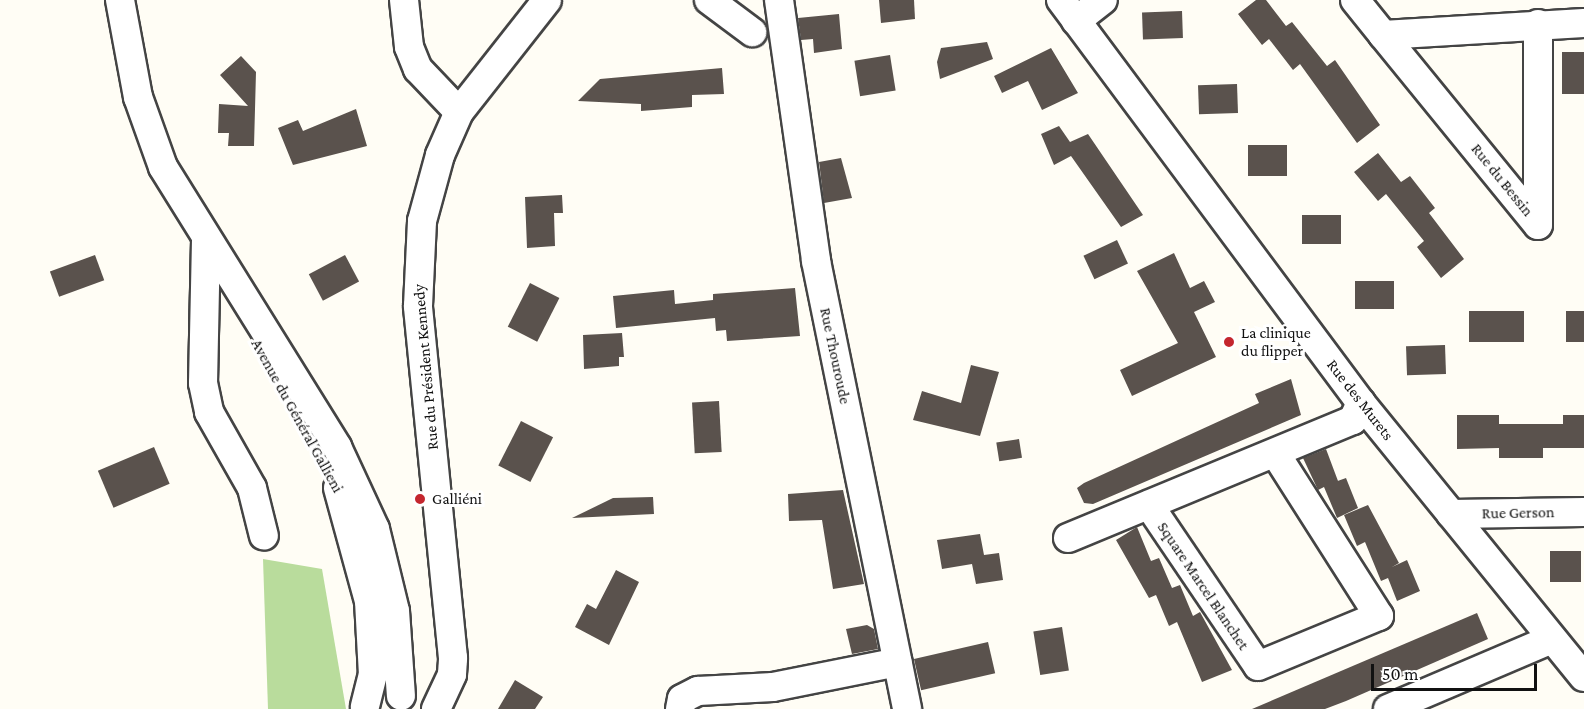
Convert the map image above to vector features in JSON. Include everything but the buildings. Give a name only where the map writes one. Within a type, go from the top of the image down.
[{"type":"street","name":"Avenue du Général Gallieni","points":[[120,0],[136,90],[153,143],[206,240],[338,447],[375,529],[423,704]]},
{"type":"street","points":[[404,0],[409,47],[418,69],[459,112]]},
{"type":"street","name":"Rue du Président Kennedy","points":[[423,704],[452,674],[453,642],[418,306],[418,249],[428,193],[459,112],[547,0]]},
{"type":"street","points":[[710,0],[752,32]]},
{"type":"street","name":"Rue Thouroude","points":[[779,0],[816,261],[907,709]]},
{"type":"street","points":[[1068,10],[1103,0]]},
{"type":"street","name":"Rue du Bessin","points":[[1355,0],[1538,225],[1538,24]]},
{"type":"street","name":"Rue des Murets","points":[[1068,10],[1361,403],[1584,677]]},
{"type":"street","points":[[1383,35],[1584,23]]},
{"type":"street","name":"Avenue du Général Gallieni","points":[[206,240],[220,278],[346,506],[373,634],[373,674],[364,708]]},
{"type":"street","points":[[206,240],[203,383],[209,412],[252,488],[264,536]]},
{"type":"street","name":"Square Marcel Blanchet","points":[[1068,538],[1353,420],[1361,403]]},
{"type":"street","name":"Square Marcel Blanchet","points":[[1149,505],[1258,666],[1379,616],[1275,453]]},
{"type":"street","name":"Rue Gerson","points":[[1451,514],[1584,512]]},
{"type":"street","points":[[1388,709],[1552,639]]},
{"type":"street","points":[[680,709],[682,699],[698,691],[773,687],[898,662]]},
{"type":"street","points":[[364,708],[376,699],[423,704]]},
{"type":"green space","points":[[263,559],[322,569],[346,709],[268,709]]},
{"type":"place","name":"La clinique du flipper","points":[[1229,342]]},
{"type":"place","name":"Galliéni","points":[[420,499]]}]
